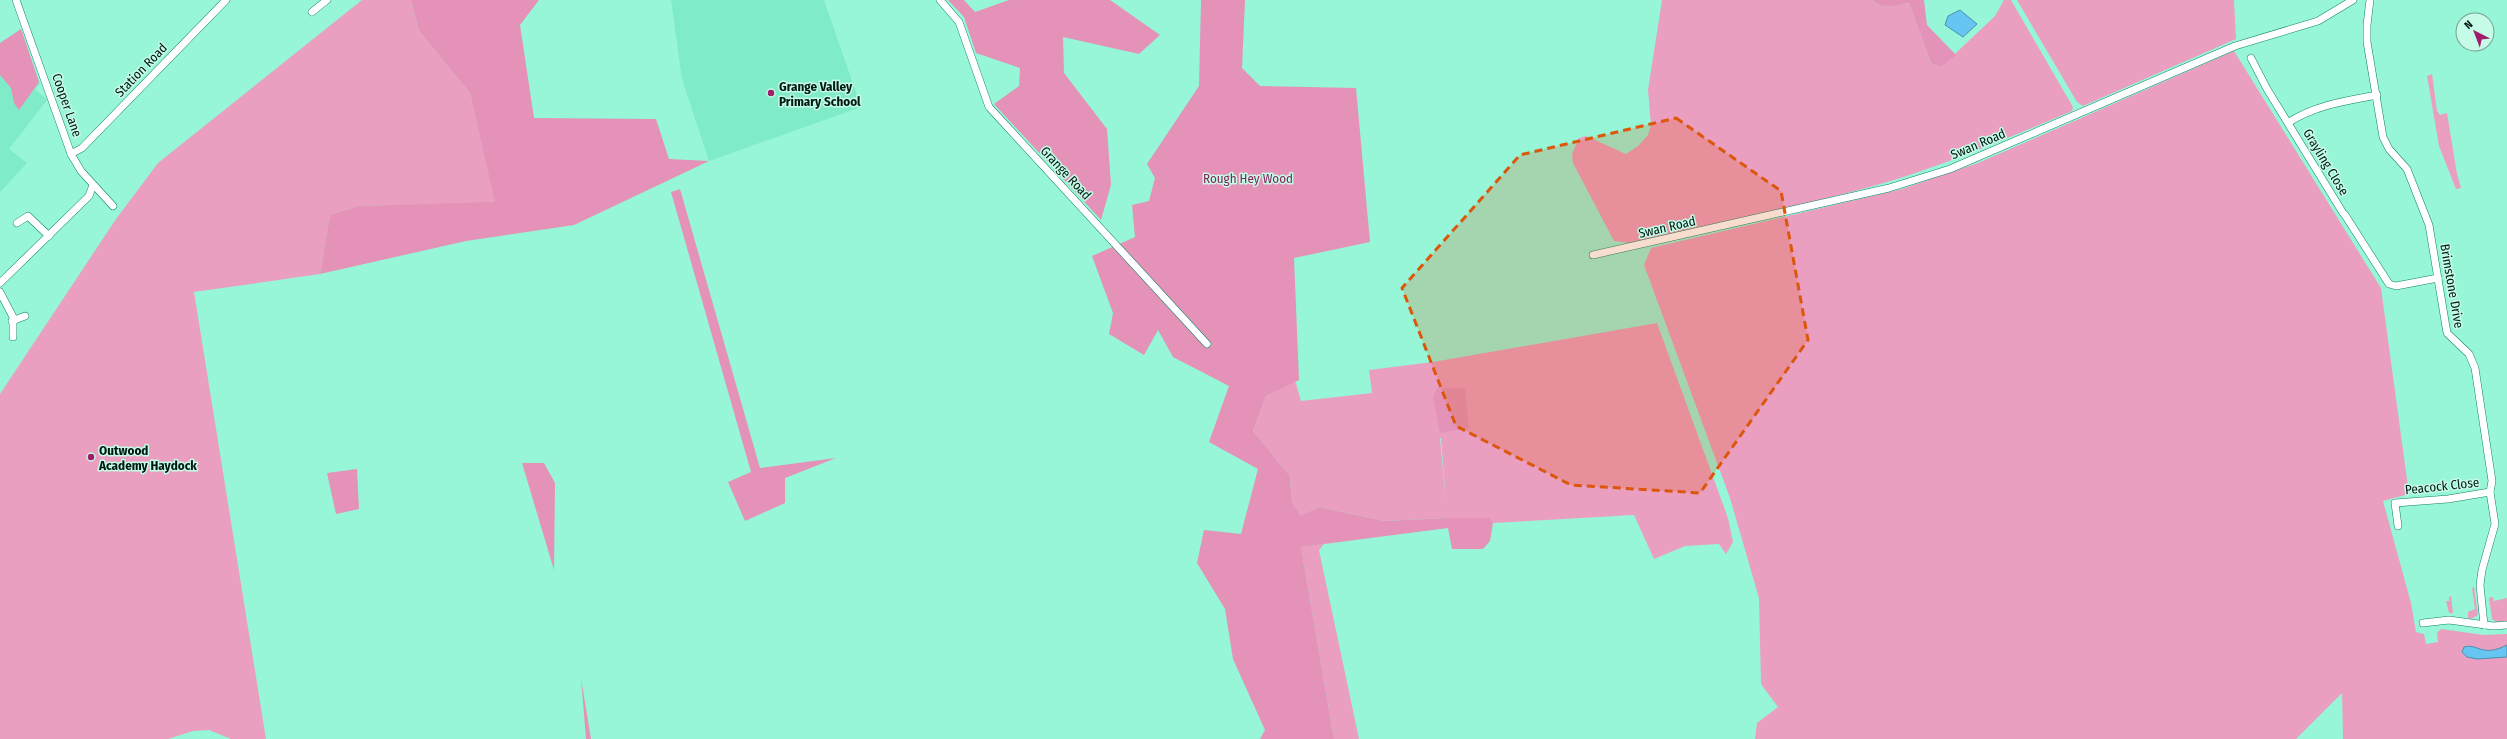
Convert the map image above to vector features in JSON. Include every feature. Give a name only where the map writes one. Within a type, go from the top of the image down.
[{"type":"street","name":"Cooper Lane","points":[[16,0],[71,154],[81,171],[113,206]]},
{"type":"street","name":"Station Road","points":[[71,154],[82,148],[226,0]]},
{"type":"street","points":[[312,12],[326,0]]},
{"type":"street","name":"Grange Road","points":[[940,0],[959,22],[989,107],[1207,344]]},
{"type":"street","name":"Swan Road","points":[[1593,255],[1889,188],[1950,169],[2235,46],[2318,21],[2353,0]]},
{"type":"street","name":"Brimstone Drive","points":[[2370,0],[2367,25],[2367,42],[2385,143],[2407,170],[2429,225],[2447,333],[2469,354],[2475,368],[2492,481],[2490,492],[2495,524],[2482,570],[2480,598],[2484,625]]},
{"type":"street","name":"Grayling Close","points":[[2251,58],[2344,214],[2389,284],[2396,286],[2438,278]]},
{"type":"street","name":"Grayling Close","points":[[2289,122],[2301,114],[2330,103],[2376,95]]},
{"type":"street","points":[[0,283],[89,196],[93,185]]},
{"type":"street","points":[[17,223],[24,213],[49,236]]},
{"type":"street","points":[[0,292],[13,317],[13,336]]},
{"type":"street","points":[[12,321],[25,316]]},
{"type":"street","name":"Peacock Close","points":[[2398,526],[2395,503],[2448,499],[2490,492]]},
{"type":"street","points":[[2423,623],[2449,620],[2484,625],[2507,625]]},
{"type":"highlighted area","points":[[1676,118],[1781,191],[1808,340],[1700,493],[1571,485],[1456,426],[1402,288],[1520,155]]},
{"type":"shaded area","points":[[362,0],[411,0],[419,31],[470,93],[496,203],[358,206],[330,215],[320,274],[194,292],[266,739],[231,739],[209,730],[193,731],[168,739],[0,739],[0,394],[116,219],[158,163]]},
{"type":"shaded area","name":"Grange Valley Primary School","points":[[671,0],[824,0],[861,107],[709,161],[682,79]]},
{"type":"shaded area","points":[[1662,0],[1872,0],[1884,6],[1909,3],[1931,63],[1941,67],[1995,16],[2004,0],[2011,0],[2073,107],[2072,111],[1984,148],[1894,180],[1795,206],[1629,243],[1614,241],[1573,163],[1572,154],[1579,138],[1586,136],[1626,154],[1638,146],[1648,135],[1651,125],[1648,90]]},
{"type":"shaded area","points":[[2017,0],[2234,0],[2236,39],[2083,106],[2077,102]]},
{"type":"shaded area","points":[[21,30],[40,84],[35,89],[47,100],[9,149],[27,163],[0,192],[0,46]]},
{"type":"shaded area","points":[[2234,51],[2381,288],[2409,494],[2383,501],[2411,603],[2416,632],[2424,634],[2426,644],[2438,642],[2437,633],[2441,629],[2484,635],[2507,634],[2507,739],[2343,739],[2342,693],[2296,739],[1755,739],[1757,723],[1778,707],[1761,684],[1759,598],[1730,498],[1644,265],[1651,248],[1902,189],[1978,163]]},
{"type":"shaded area","points":[[2432,74],[2437,111],[2440,115],[2447,113],[2457,174],[2461,188],[2456,189],[2439,146],[2427,76]]},
{"type":"shaded area","points":[[1657,323],[1728,518],[1733,542],[1726,554],[1719,544],[1685,546],[1654,559],[1634,515],[1493,523],[1488,518],[1384,521],[1319,507],[1301,517],[1292,503],[1290,476],[1253,431],[1266,396],[1295,380],[1301,401],[1372,393],[1369,370],[1433,362]],"holes":[[[1440,438],[1441,438],[1446,502]]]},
{"type":"shaded area","points":[[1324,544],[1319,550],[1359,739],[1334,739],[1301,547]]},
{"type":"shaded area","points":[[2474,587],[2478,615],[2471,619],[2468,618],[2468,612],[2475,609],[2472,588]]},
{"type":"shaded area","points":[[2451,596],[2453,613],[2449,613],[2446,601],[2449,601],[2449,597]]},
{"type":"shaded area","points":[[2493,597],[2494,603],[2494,601],[2507,598],[2507,621],[2496,622],[2492,619],[2489,598]]},
{"type":"green space","points":[[411,0],[539,0],[520,25],[534,118],[656,119],[669,159],[709,161],[574,225],[466,241],[320,274],[330,215],[358,206],[495,202],[470,93],[419,31]]},
{"type":"green space","points":[[948,0],[964,0],[975,12],[1009,0],[1110,0],[1160,35],[1139,54],[1063,37],[1064,73],[1107,129],[1111,185],[1101,220],[994,104],[1019,86],[1020,68],[976,53],[964,17]]},
{"type":"green space","name":"Rough Hey Wood","points":[[1201,0],[1245,0],[1242,68],[1260,86],[1356,88],[1370,242],[1294,258],[1299,380],[1266,396],[1253,431],[1290,476],[1292,503],[1301,516],[1319,507],[1384,521],[1489,518],[1493,523],[1490,541],[1483,549],[1452,549],[1448,528],[1301,547],[1334,739],[1260,739],[1265,730],[1233,659],[1225,609],[1197,563],[1204,530],[1241,534],[1258,469],[1209,442],[1229,386],[1173,357],[1158,330],[1144,355],[1109,334],[1113,313],[1092,256],[1135,237],[1132,205],[1149,201],[1155,178],[1147,164],[1199,86]]},
{"type":"green space","points":[[1872,0],[1924,0],[1927,25],[1956,55],[1941,67],[1931,63],[1909,3],[1885,6]]},
{"type":"green space","points":[[21,29],[39,82],[19,110],[14,103],[11,88],[0,75],[0,43]]},
{"type":"green space","points":[[680,189],[760,468],[836,458],[785,478],[785,503],[745,521],[728,482],[751,472],[671,192]]},
{"type":"green space","points":[[1437,388],[1465,388],[1469,428],[1440,433],[1433,397]]},
{"type":"green space","points":[[522,463],[544,463],[555,483],[554,570]]},
{"type":"green space","points":[[357,469],[359,509],[336,514],[327,473]]},
{"type":"green space","points":[[581,678],[591,739],[586,739]]},
{"type":"water","points":[[1960,10],[1977,24],[1963,37],[1945,25],[1948,16]]},
{"type":"water","points":[[2507,645],[2507,657],[2477,659],[2467,657],[2462,652],[2464,647],[2469,646],[2492,650],[2499,649]]},
{"type":"place","name":"Grange Valley Primary School","points":[[771,93]]},
{"type":"place","name":"Outwood Academy Haydock","points":[[91,457]]}]
